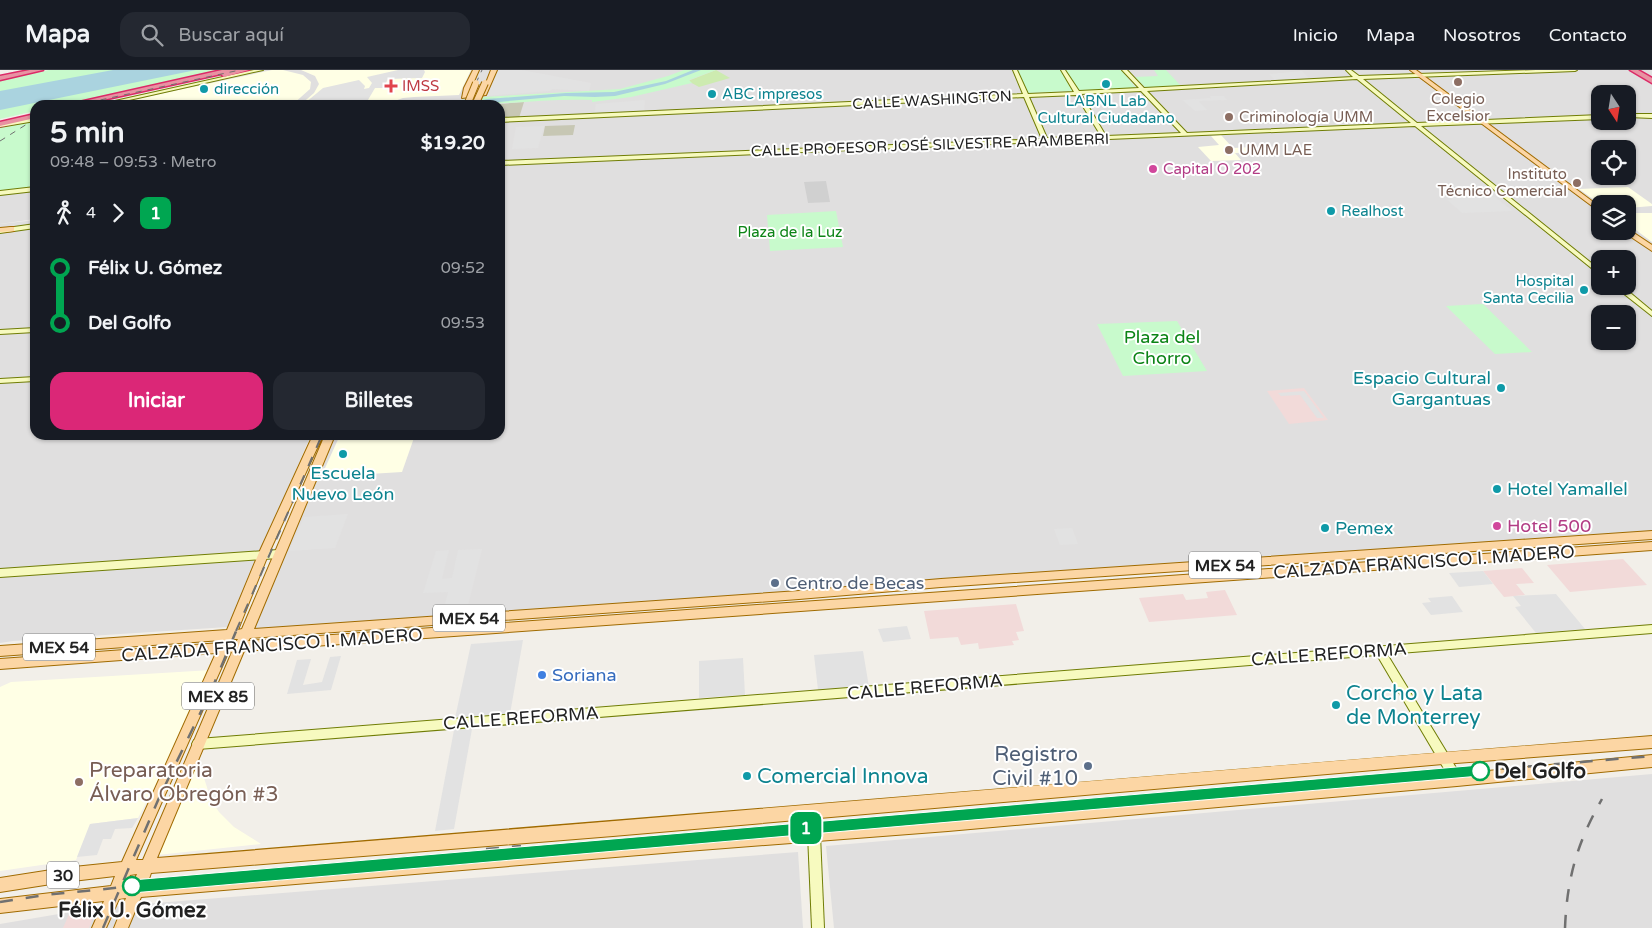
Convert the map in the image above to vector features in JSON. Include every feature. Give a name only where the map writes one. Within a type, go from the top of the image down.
[{"type":"highway","points":[[0,77],[31,70]]},
{"type":"highway","points":[[0,77],[40,70]]},
{"type":"highway","points":[[180,84],[233,70]]},
{"type":"highway","points":[[93,100],[233,70]]},
{"type":"highway","points":[[108,100],[246,70]]},
{"type":"highway","points":[[1633,70],[1652,81]]},
{"type":"highway","points":[[0,123],[30,117]]},
{"type":"highway","points":[[0,123],[30,117]]},
{"type":"main road","points":[[125,100],[261,70]]},
{"type":"main road","points":[[476,70],[464,97],[484,94],[492,70]]},
{"type":"main road","points":[[469,100],[481,70]]},
{"type":"main road","points":[[477,100],[492,70]]},
{"type":"main road","points":[[1015,70],[1045,140]]},
{"type":"main road","points":[[1063,70],[1105,138]]},
{"type":"main road","points":[[1124,70],[1185,134]]},
{"type":"main road","points":[[1348,70],[1357,78]]},
{"type":"main road","points":[[1413,70],[1591,203]]},
{"type":"main road","name":"CALLE WASHINGTON","points":[[505,120],[1026,96],[1357,78],[1575,70]]},
{"type":"main road","points":[[1636,116],[1652,116]]},
{"type":"main road","name":"CALLE PROFESOR JOSÉ SILVESTRE ARAMBERRI","points":[[505,162],[1483,122]]},
{"type":"main road","points":[[1098,127],[1123,137]]},
{"type":"main road","points":[[0,193],[30,189]]},
{"type":"main road","points":[[0,231],[30,227]]},
{"type":"main road","points":[[1636,237],[1652,249]]},
{"type":"main road","points":[[1628,295],[1652,314]]},
{"type":"main road","points":[[0,332],[30,330]]},
{"type":"main road","points":[[0,381],[30,379]]},
{"type":"main road","points":[[263,555],[316,440]]},
{"type":"main road","points":[[239,648],[328,440]]},
{"type":"main road","points":[[296,483],[310,482]]},
{"type":"main road","name":"CALZADA FRANCISCO I. MADERO","points":[[0,652],[799,596],[941,583],[1652,535]]},
{"type":"main road","name":"CALZADA FRANCISCO I. MADERO","points":[[0,664],[1652,546]]},
{"type":"main road","points":[[0,573],[278,554]]},
{"type":"main road","name":"MEX 85","points":[[99,928],[230,636],[263,555]]},
{"type":"main road","name":"CALLE REFORMA","points":[[198,744],[1652,629]]},
{"type":"main road","name":"MEX 85","points":[[121,928],[239,648]]},
{"type":"main road","points":[[1379,650],[1458,780]]},
{"type":"main road","name":"30","points":[[0,885],[148,866],[1652,742]]},
{"type":"main road","name":"30","points":[[0,906],[137,890],[813,834],[948,825],[1652,761]]},
{"type":"main road","points":[[813,811],[818,928]]},
{"type":"street","points":[[1357,78],[1418,125],[1591,266]]},
{"type":"street","name":"CALLE PROFESOR JOSÉ SILVESTRE ARAMBERRI","points":[[1483,122],[1591,117]]},
{"type":"street","points":[[1041,128],[1064,140]]},
{"type":"shaded area","points":[[263,70],[1652,70],[1652,531],[249,630],[334,440],[505,440],[505,100],[122,100]]},
{"type":"shaded area","points":[[272,70],[283,70],[303,75],[311,82],[310,89],[298,100],[131,100]]},
{"type":"shaded area","name":"IMSS","points":[[301,70],[471,70],[459,95],[414,97],[397,100],[306,100],[314,93],[319,84],[315,76]]},
{"type":"shaded area","points":[[398,70],[424,70],[425,72],[422,78],[388,79],[383,88],[375,88],[368,100],[309,100],[323,88],[359,80],[365,86],[364,89],[369,88],[372,83],[367,77]]},
{"type":"shaded area","points":[[498,70],[522,70],[591,83],[589,91],[552,89],[550,91],[484,96]]},
{"type":"shaded area","points":[[1302,71],[1310,79],[1275,80],[1269,74]]},
{"type":"shaded area","points":[[1210,96],[1224,96],[1227,100],[1199,101],[1207,110],[1195,111],[1182,100],[1211,98]]},
{"type":"shaded area","points":[[645,100],[644,112],[594,115],[596,104]]},
{"type":"shaded area","points":[[524,102],[519,118],[505,119],[505,104]]},
{"type":"shaded area","points":[[30,120],[30,220],[0,224],[0,126]]},
{"type":"shaded area","points":[[575,125],[573,135],[543,136],[545,126]]},
{"type":"shaded area","points":[[544,126],[538,148],[512,149],[516,127]]},
{"type":"shaded area","name":"UMM LAE","points":[[1221,135],[1233,148],[1253,147],[1258,152],[1235,153],[1241,160],[1211,161],[1198,147],[1219,145],[1211,136]]},
{"type":"shaded area","points":[[826,181],[830,202],[808,203],[804,182]]},
{"type":"shaded area","points":[[1485,185],[1496,193],[1480,195],[1483,197],[1495,197],[1513,211],[1462,213],[1447,200],[1452,200],[1448,196],[1467,193],[1459,186]]},
{"type":"shaded area","points":[[1628,187],[1652,204],[1652,206],[1636,207],[1636,195],[1591,195],[1591,198],[1579,189]]},
{"type":"shaded area","points":[[1636,213],[1652,213],[1652,242],[1636,230]]},
{"type":"shaded area","points":[[30,221],[30,440],[309,440],[228,627],[0,643],[0,224]]},
{"type":"shaded area","points":[[1304,388],[1328,420],[1289,424],[1267,391]]},
{"type":"shaded area","points":[[1304,391],[1324,418],[1317,418],[1300,395],[1281,396],[1278,393]]},
{"type":"shaded area","points":[[338,440],[413,440],[402,472],[321,477]]},
{"type":"shaded area","points":[[348,514],[335,548],[289,551],[304,517]]},
{"type":"shaded area","points":[[1072,528],[1078,544],[1060,545],[1054,529]]},
{"type":"shaded area","points":[[482,549],[468,605],[444,607],[448,592],[423,593],[436,551],[449,550],[442,579],[452,578],[458,550]]},
{"type":"shaded area","points":[[1623,559],[1647,585],[1570,592],[1547,565]]},
{"type":"shaded area","points":[[1522,568],[1534,583],[1516,584],[1525,595],[1504,597],[1483,571]]},
{"type":"shaded area","points":[[1483,571],[1493,584],[1459,587],[1449,573]]},
{"type":"shaded area","points":[[1225,590],[1237,615],[1149,622],[1139,598],[1183,594],[1186,600],[1208,598],[1206,592]]},
{"type":"shaded area","points":[[1556,594],[1585,629],[1536,633],[1515,607],[1521,606],[1513,596]]},
{"type":"shaded area","points":[[1452,596],[1463,612],[1431,615],[1422,603],[1431,602],[1428,598]]},
{"type":"shaded area","points":[[1016,604],[1024,631],[1016,632],[1019,640],[1012,641],[1014,645],[979,649],[978,643],[961,645],[958,637],[930,639],[924,611]]},
{"type":"shaded area","points":[[907,626],[911,639],[883,642],[878,629]]},
{"type":"shaded area","points":[[523,640],[510,714],[455,718],[471,644]]},
{"type":"shaded area","points":[[863,651],[869,687],[818,690],[814,655]]},
{"type":"shaded area","points":[[341,656],[331,690],[287,694],[297,660],[311,659],[303,685],[322,682],[330,657]]},
{"type":"shaded area","points":[[743,658],[745,695],[699,698],[699,661]]},
{"type":"shaded area","name":"Preparatoria Álvaro Obregón #3","points":[[212,670],[176,746],[138,818],[90,824],[76,860],[0,871],[0,687],[11,682]]},
{"type":"shaded area","points":[[472,729],[454,829],[435,831],[454,730]]},
{"type":"shaded area","points":[[198,759],[211,800],[219,812],[234,827],[261,844],[157,855]]},
{"type":"shaded area","points":[[1652,774],[1652,928],[834,928],[826,846]]},
{"type":"shaded area","points":[[138,818],[132,828],[115,829],[111,839],[103,839],[97,855],[77,857],[90,824]]},
{"type":"shaded area","points":[[798,852],[803,928],[0,928],[0,924],[94,908]]},
{"type":"shaded area","points":[[97,908],[89,928],[63,928],[70,912]]},
{"type":"green space","points":[[49,70],[223,70],[86,100],[30,100],[30,112],[0,119],[0,80]]},
{"type":"green space","points":[[684,70],[716,70],[689,80],[692,83],[631,97],[592,102],[592,100],[559,100],[505,103],[505,100],[461,100],[620,89]]},
{"type":"green space","points":[[716,70],[730,78],[699,87],[688,81]]},
{"type":"green space","points":[[1017,70],[1121,70],[1136,88],[1028,93]]},
{"type":"green space","points":[[1154,70],[1166,70],[1181,86],[1146,88],[1135,77],[1158,76]]},
{"type":"green space","points":[[30,121],[30,187],[0,191],[0,128]]},
{"type":"green space","name":"Plaza de la Luz","points":[[836,211],[843,247],[770,251],[767,215]]},
{"type":"green space","points":[[1483,304],[1532,352],[1495,354],[1446,306]]},
{"type":"green space","name":"Plaza del Chorro","points":[[1177,321],[1207,371],[1123,376],[1097,324]]},
{"type":"water","points":[[113,70],[196,70],[49,100],[30,100],[30,104],[0,110],[0,91]]},
{"type":"water","points":[[693,70],[701,70],[665,84],[615,96],[564,96],[505,101],[483,100],[566,93],[614,92],[666,81]]},
{"type":"railway","points":[[100,100],[240,70]]},
{"type":"railway","points":[[468,100],[482,70]]},
{"type":"railway","points":[[0,141],[30,122]]},
{"type":"railway","points":[[236,631],[320,440]]},
{"type":"railway","points":[[120,887],[159,798],[211,691],[237,629]]},
{"type":"railway","points":[[120,887],[1652,756]]},
{"type":"railway","points":[[1565,928],[1568,893],[1575,861],[1586,831],[1602,799]]},
{"type":"railway","points":[[486,849],[521,846]]},
{"type":"railway","points":[[0,902],[45,895],[120,887]]},
{"type":"railway","points":[[103,928],[120,887]]},
{"type":"metro line","name":"1","points":[[132,886],[1480,771]]},
{"type":"place","name":"Colegio Excelsior","points":[[1458,82]]},
{"type":"place","name":"LABNL Lab Cultural Ciudadano","points":[[1106,84]]},
{"type":"place","name":"IMSS","points":[[391,86]]},
{"type":"place","name":"dirección","points":[[204,89]]},
{"type":"place","name":"ABC impresos","points":[[712,94]]},
{"type":"place","name":"Criminología UMM","points":[[1229,117]]},
{"type":"place","name":"UMM LAE","points":[[1229,150]]},
{"type":"place","name":"Capital O 202","points":[[1153,169]]},
{"type":"place","name":"Instituto Técnico Comercial","points":[[1577,183]]},
{"type":"place","name":"Realhost","points":[[1331,211]]},
{"type":"place","name":"Hospital Santa Cecilia","points":[[1584,290]]},
{"type":"place","name":"Espacio Cultural Gargantuas","points":[[1501,388]]},
{"type":"place","name":"Escuela Nuevo León","points":[[343,454]]},
{"type":"place","name":"Hotel Yamallel","points":[[1497,489]]},
{"type":"place","name":"Hotel 500","points":[[1497,526]]},
{"type":"place","name":"Pemex","points":[[1325,528]]},
{"type":"place","name":"Centro de Becas","points":[[775,583]]},
{"type":"place","name":"Soriana","points":[[542,675]]},
{"type":"place","name":"Corcho y Lata de Monterrey","points":[[1336,705]]},
{"type":"place","name":"Registro Civil #10","points":[[1088,766]]},
{"type":"place","name":"Del Golfo","points":[[1480,771]]},
{"type":"place","name":"Comercial Innova","points":[[747,776]]},
{"type":"place","name":"Preparatoria Álvaro Obregón #3","points":[[79,782]]},
{"type":"place","name":"Félix U. Gómez","points":[[132,886]]}]
